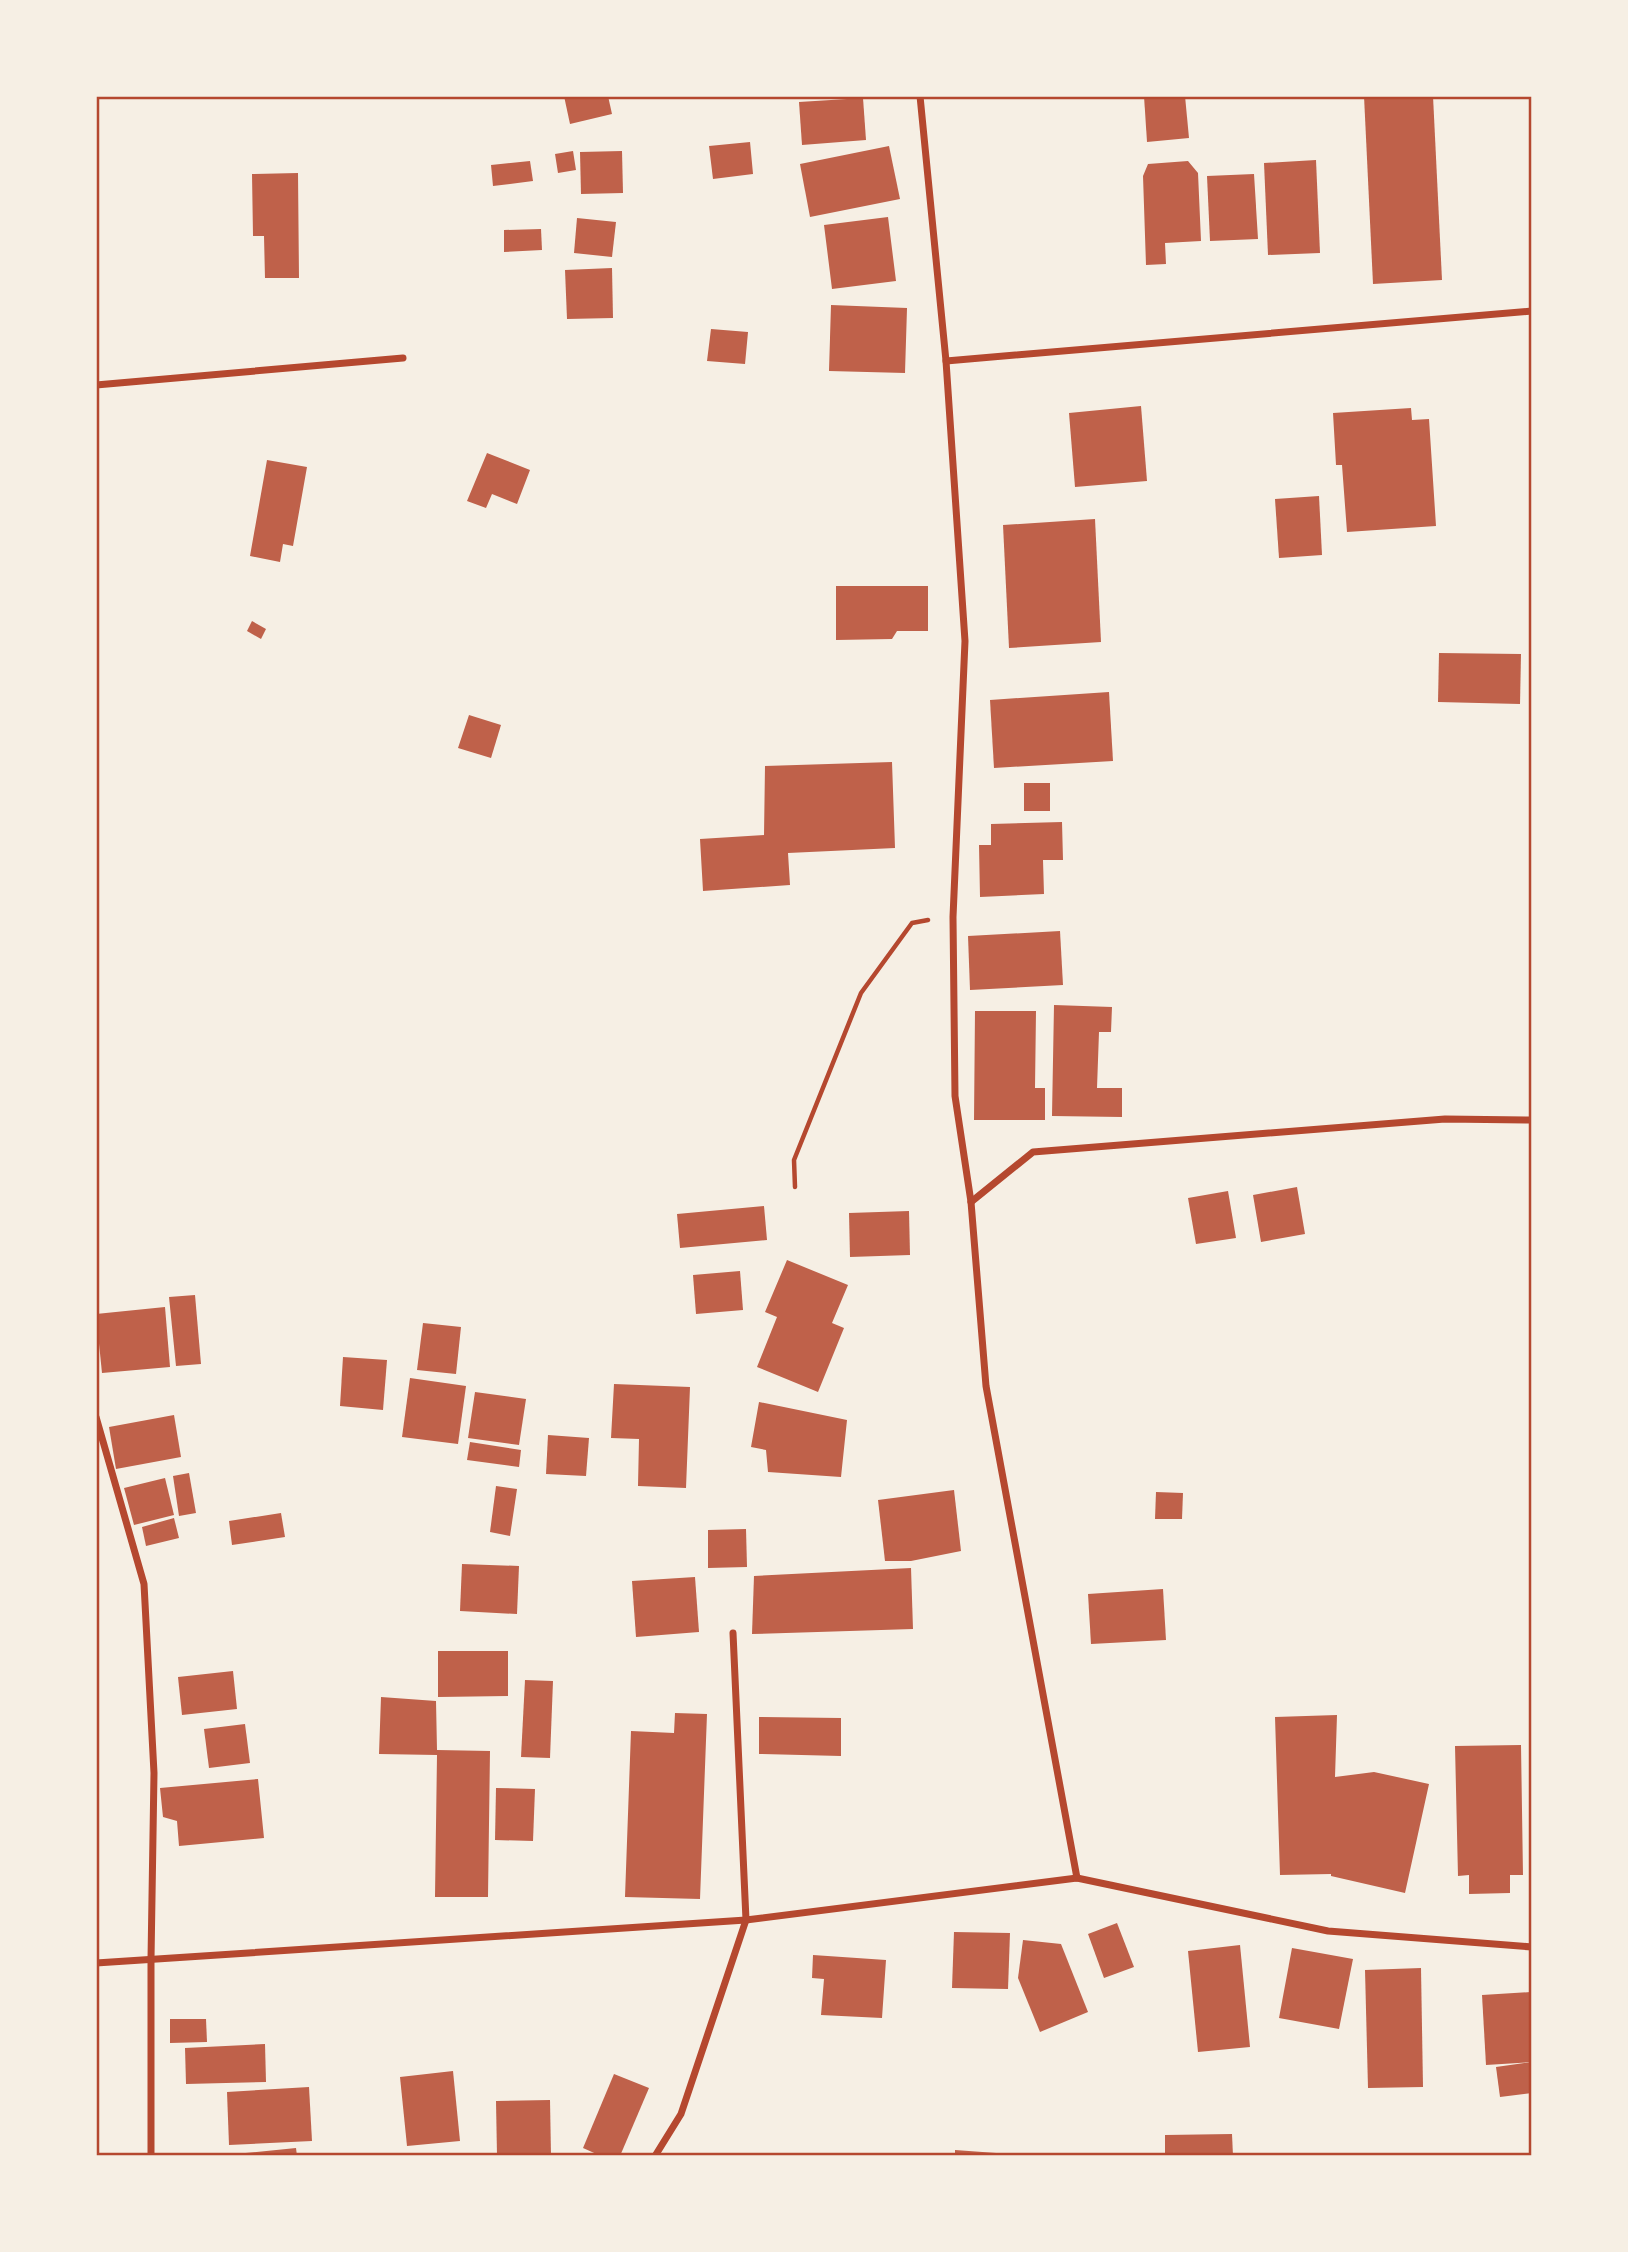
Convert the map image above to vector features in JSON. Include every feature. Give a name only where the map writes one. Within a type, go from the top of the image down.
[{"type":"street","points":[[920,96],[946,362],[965,641],[953,917],[955,1096],[971,1202],[986,1386],[1077,1878]]},
{"type":"street","points":[[946,362],[1532,310]]},
{"type":"street","points":[[96,385],[403,358]]},
{"type":"street","points":[[971,1202],[1032,1152],[1445,1119],[1532,1120]]},
{"type":"street","points":[[96,1416],[144,1584],[154,1773],[151,2156]]},
{"type":"street","points":[[654,2156],[681,2114],[747,1920],[733,1633]]},
{"type":"street","points":[[96,1963],[747,1920],[1077,1878],[1328,1931],[1532,1947]]},
{"type":"path","points":[[795,1187],[794,1160],[861,993],[912,923],[953,917]]},
{"type":"building","points":[[564,96],[608,96],[612,114],[570,124]]},
{"type":"building","points":[[1144,96],[1185,96],[1189,138],[1147,142]]},
{"type":"building","points":[[1364,96],[1433,96],[1442,280],[1373,284]]},
{"type":"building","points":[[863,98],[866,140],[802,145],[799,102]]},
{"type":"building","points":[[750,142],[753,174],[713,179],[709,146]]},
{"type":"building","points":[[889,146],[900,199],[810,217],[800,164]]},
{"type":"building","points":[[573,151],[576,170],[558,173],[555,154]]},
{"type":"building","points":[[622,151],[623,193],[581,194],[580,152]]},
{"type":"building","points":[[1316,160],[1320,253],[1268,255],[1264,163]]},
{"type":"building","points":[[530,161],[533,181],[493,186],[491,165]]},
{"type":"building","points":[[1188,161],[1198,173],[1201,241],[1165,243],[1166,264],[1146,265],[1143,176],[1148,164]]},
{"type":"building","points":[[298,173],[299,278],[265,278],[264,236],[253,236],[252,174]]},
{"type":"building","points":[[1254,174],[1258,239],[1210,241],[1207,176]]},
{"type":"building","points":[[888,217],[896,281],[832,289],[824,225]]},
{"type":"building","points":[[577,218],[616,222],[612,257],[574,253]]},
{"type":"building","points":[[541,229],[542,250],[504,252],[504,230]]},
{"type":"building","points":[[612,268],[613,318],[567,319],[565,270]]},
{"type":"building","points":[[831,305],[907,308],[905,373],[829,371]]},
{"type":"building","points":[[711,329],[748,332],[745,364],[707,361]]},
{"type":"building","points":[[1141,406],[1147,481],[1075,487],[1069,413]]},
{"type":"building","points":[[1411,408],[1412,420],[1429,419],[1436,526],[1347,532],[1342,465],[1336,465],[1333,413]]},
{"type":"building","points":[[487,453],[530,470],[517,504],[492,494],[486,508],[467,501]]},
{"type":"building","points":[[267,460],[307,467],[293,546],[283,544],[280,562],[250,556]]},
{"type":"building","points":[[1319,496],[1322,555],[1279,558],[1275,499]]},
{"type":"building","points":[[1095,519],[1101,642],[1009,648],[1003,525]]},
{"type":"building","points":[[836,586],[928,586],[928,631],[897,631],[892,639],[836,640]]},
{"type":"building","points":[[252,621],[266,629],[261,639],[247,631]]},
{"type":"building","points":[[1439,653],[1521,654],[1520,704],[1438,702]]},
{"type":"building","points":[[1109,692],[1113,761],[994,768],[990,700]]},
{"type":"building","points":[[469,715],[501,725],[491,758],[458,748]]},
{"type":"building","points":[[892,762],[895,848],[788,853],[790,885],[703,891],[700,839],[764,835],[765,766]]},
{"type":"building","points":[[1024,783],[1050,783],[1050,811],[1024,811]]},
{"type":"building","points":[[1062,822],[1063,860],[1043,860],[1044,894],[980,897],[979,845],[991,845],[991,824]]},
{"type":"building","points":[[1060,931],[1063,985],[970,990],[968,936]]},
{"type":"building","points":[[1054,1005],[1112,1007],[1111,1032],[1099,1032],[1097,1088],[1122,1088],[1122,1117],[1052,1116]]},
{"type":"building","points":[[975,1011],[1036,1011],[1035,1088],[1045,1088],[1045,1120],[974,1120]]},
{"type":"building","points":[[1297,1187],[1305,1234],[1261,1242],[1253,1195]]},
{"type":"building","points":[[1228,1191],[1236,1238],[1196,1244],[1188,1198]]},
{"type":"building","points":[[764,1206],[767,1240],[680,1248],[677,1214]]},
{"type":"building","points":[[909,1211],[910,1255],[850,1257],[849,1213]]},
{"type":"building","points":[[787,1260],[848,1285],[832,1323],[844,1328],[818,1392],[757,1367],[777,1317],[765,1312]]},
{"type":"building","points":[[740,1271],[743,1310],[696,1314],[693,1275]]},
{"type":"building","points":[[195,1295],[201,1364],[176,1366],[169,1297]]},
{"type":"building","points":[[165,1307],[170,1367],[102,1373],[96,1314]]},
{"type":"building","points":[[423,1323],[461,1327],[456,1374],[417,1370]]},
{"type":"building","points":[[343,1357],[387,1360],[383,1410],[340,1406]]},
{"type":"building","points":[[410,1378],[466,1386],[458,1444],[402,1437]]},
{"type":"building","points":[[614,1384],[690,1387],[686,1488],[638,1486],[639,1439],[611,1438]]},
{"type":"building","points":[[475,1392],[526,1399],[519,1445],[468,1438]]},
{"type":"building","points":[[759,1402],[847,1420],[841,1477],[768,1472],[766,1450],[751,1447]]},
{"type":"building","points":[[174,1415],[181,1457],[116,1469],[109,1427]]},
{"type":"building","points":[[548,1435],[589,1438],[586,1476],[546,1474]]},
{"type":"building","points":[[470,1442],[521,1450],[519,1467],[467,1460]]},
{"type":"building","points":[[189,1473],[196,1513],[179,1516],[173,1476]]},
{"type":"building","points":[[165,1478],[174,1515],[134,1525],[124,1488]]},
{"type":"building","points":[[496,1486],[517,1489],[510,1536],[490,1532]]},
{"type":"building","points":[[954,1490],[961,1551],[911,1561],[885,1561],[878,1500]]},
{"type":"building","points":[[1156,1492],[1183,1493],[1182,1519],[1155,1519]]},
{"type":"building","points":[[281,1513],[285,1537],[232,1545],[229,1521]]},
{"type":"building","points":[[174,1518],[179,1538],[146,1546],[142,1527]]},
{"type":"building","points":[[746,1529],[747,1567],[708,1568],[708,1530]]},
{"type":"building","points":[[462,1564],[519,1566],[517,1614],[460,1611]]},
{"type":"building","points":[[911,1568],[913,1629],[752,1634],[754,1576]]},
{"type":"building","points":[[695,1577],[699,1632],[636,1637],[632,1581]]},
{"type":"building","points":[[1163,1589],[1166,1640],[1091,1644],[1088,1594]]},
{"type":"building","points":[[438,1651],[508,1651],[508,1696],[438,1697]]},
{"type":"building","points":[[233,1671],[237,1709],[182,1715],[178,1677]]},
{"type":"building","points":[[525,1680],[553,1681],[550,1758],[521,1757]]},
{"type":"building","points":[[381,1697],[436,1701],[437,1750],[490,1751],[488,1897],[435,1897],[437,1755],[379,1754]]},
{"type":"building","points":[[675,1713],[707,1714],[700,1899],[625,1897],[631,1731],[674,1733]]},
{"type":"building","points":[[1337,1715],[1335,1777],[1374,1772],[1429,1784],[1405,1893],[1331,1874],[1280,1875],[1275,1717]]},
{"type":"building","points":[[759,1717],[841,1718],[841,1756],[759,1754]]},
{"type":"building","points":[[245,1724],[250,1763],[209,1768],[204,1729]]},
{"type":"building","points":[[1521,1745],[1523,1875],[1510,1875],[1510,1893],[1469,1894],[1469,1875],[1458,1876],[1455,1746]]},
{"type":"building","points":[[258,1779],[264,1838],[179,1846],[177,1821],[163,1817],[160,1788]]},
{"type":"building","points":[[496,1788],[535,1789],[533,1841],[495,1840]]},
{"type":"building","points":[[1117,1923],[1134,1967],[1104,1978],[1088,1934]]},
{"type":"building","points":[[954,1932],[1010,1933],[1008,1989],[952,1988]]},
{"type":"building","points":[[1023,1940],[1061,1944],[1088,2012],[1040,2032],[1018,1978]]},
{"type":"building","points":[[1240,1945],[1250,2047],[1198,2052],[1188,1951]]},
{"type":"building","points":[[1292,1948],[1353,1959],[1339,2029],[1279,2018]]},
{"type":"building","points":[[813,1955],[886,1960],[882,2018],[821,2015],[824,1979],[812,1978]]},
{"type":"building","points":[[1421,1968],[1423,2087],[1368,2088],[1365,1970]]},
{"type":"building","points":[[1531,1992],[1532,2062],[1486,2065],[1482,1995]]},
{"type":"building","points":[[170,2019],[206,2019],[207,2042],[170,2043]]},
{"type":"building","points":[[265,2044],[266,2082],[186,2084],[185,2048]]},
{"type":"building","points":[[1532,2062],[1532,2093],[1500,2097],[1496,2067]]},
{"type":"building","points":[[453,2071],[460,2141],[407,2146],[400,2077]]},
{"type":"building","points":[[614,2074],[649,2088],[620,2156],[601,2156],[583,2148]]},
{"type":"building","points":[[309,2087],[312,2141],[229,2145],[227,2092]]},
{"type":"building","points":[[550,2100],[551,2156],[497,2156],[496,2101]]},
{"type":"building","points":[[1232,2134],[1233,2156],[1165,2156],[1165,2135]]},
{"type":"building","points":[[296,2148],[297,2156],[235,2156],[235,2154]]},
{"type":"building","points":[[955,2150],[1010,2154],[1010,2156],[955,2156]]}]
